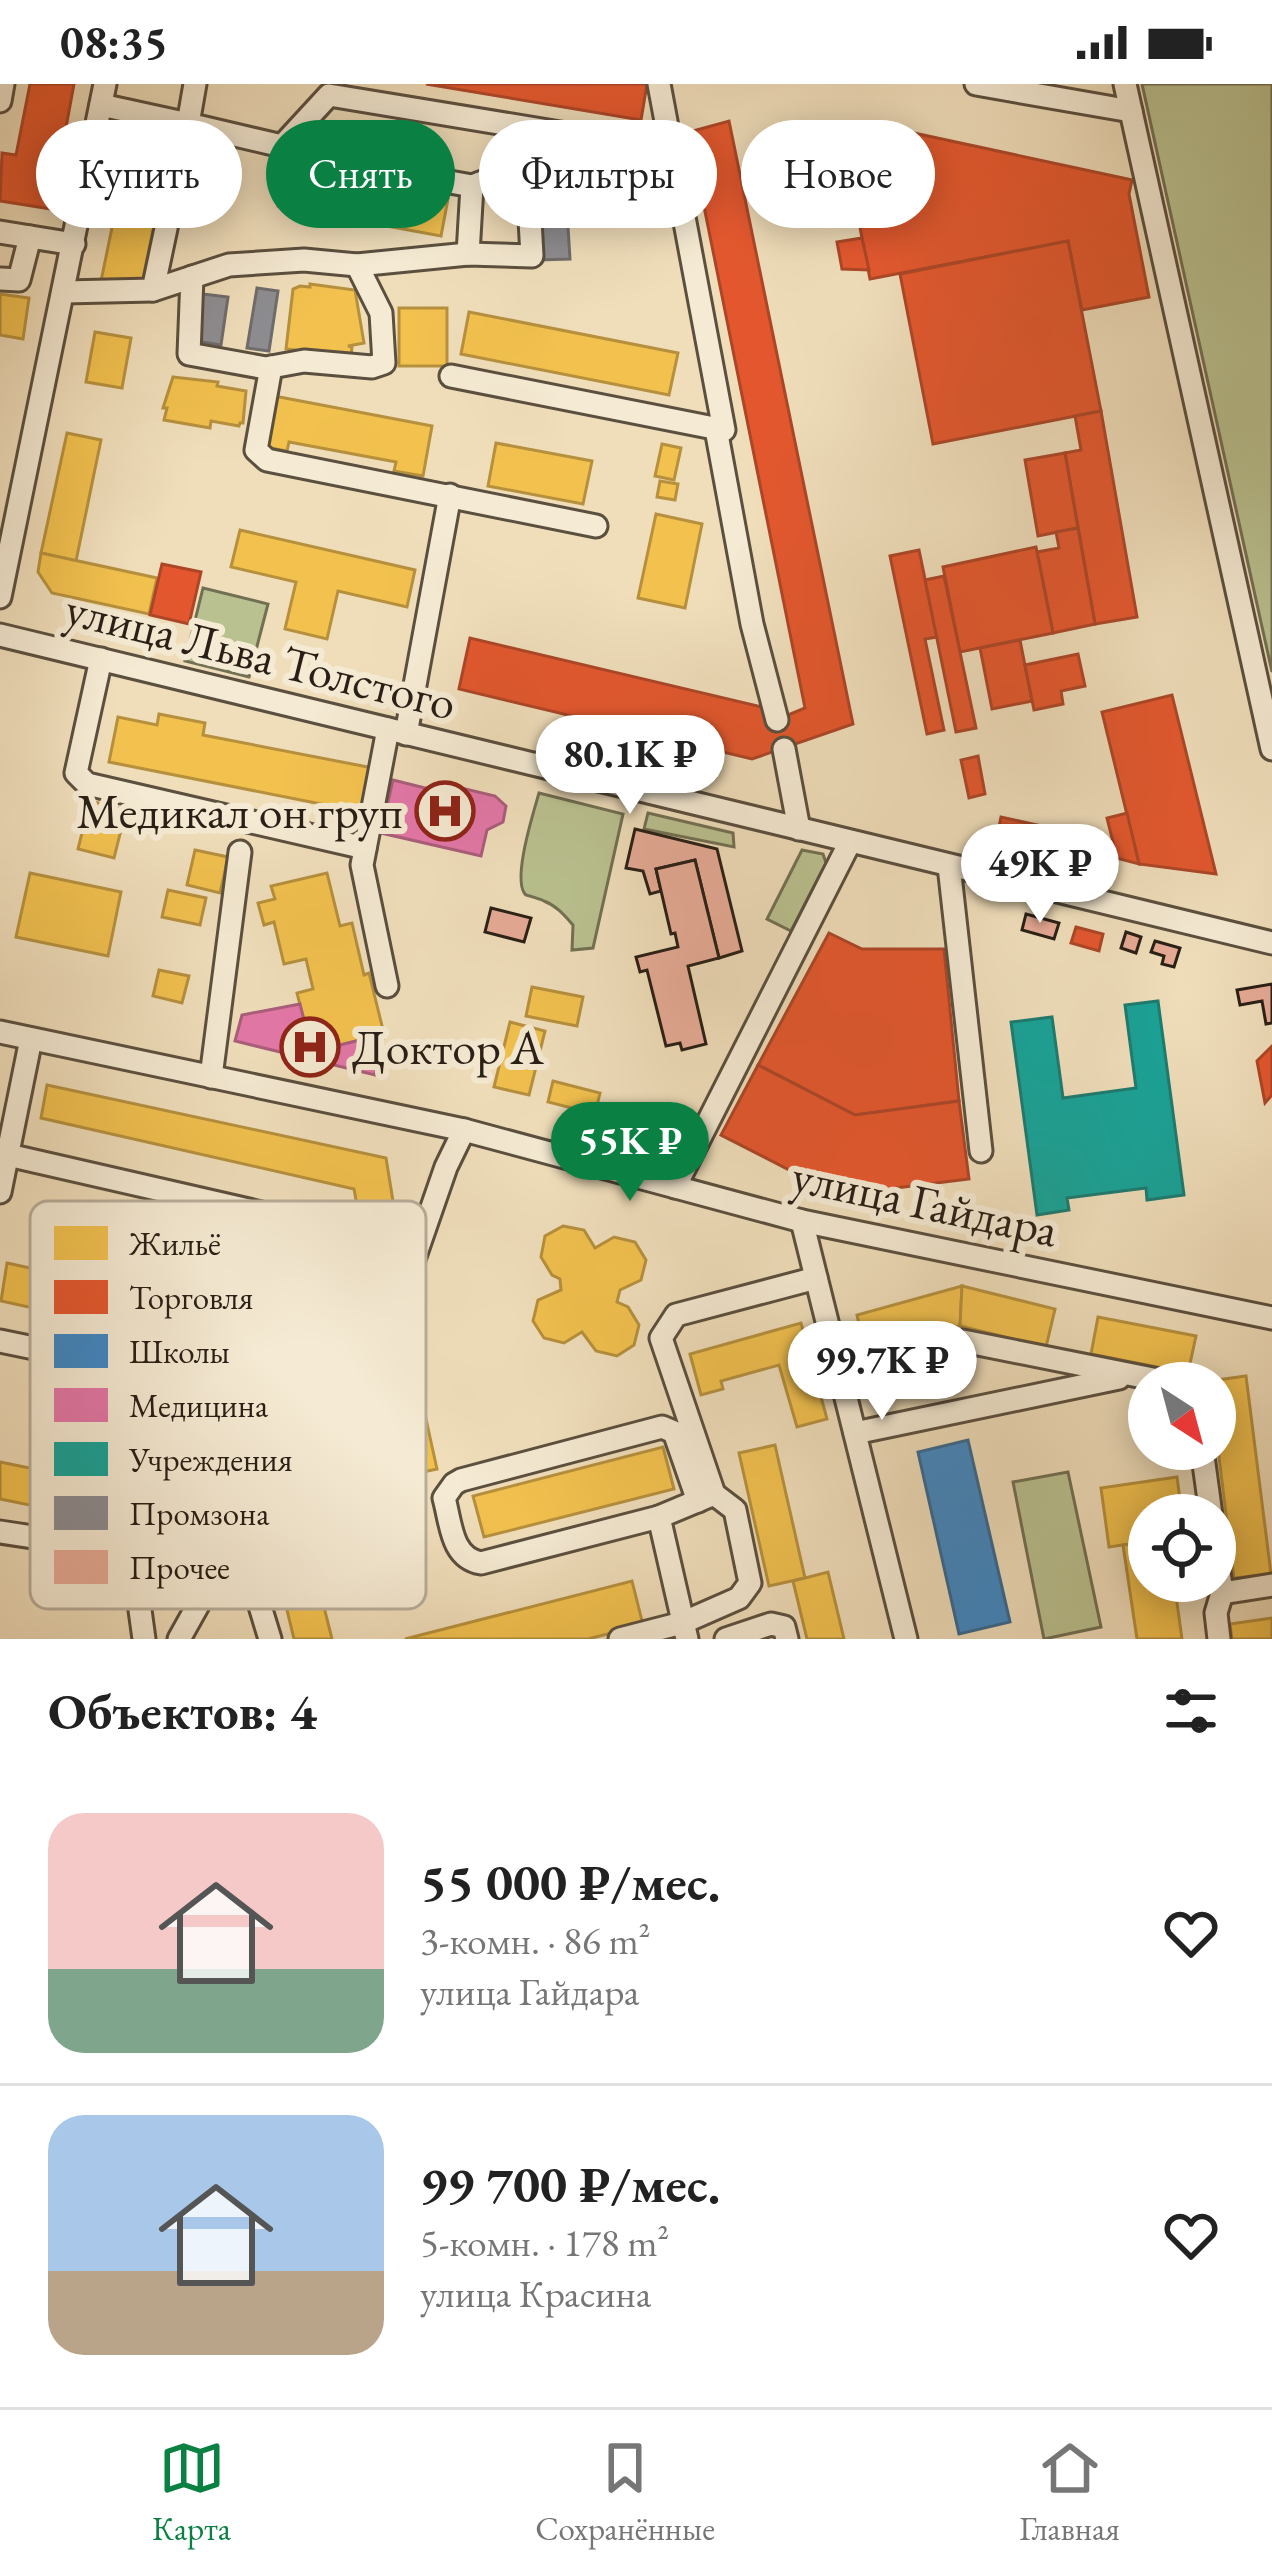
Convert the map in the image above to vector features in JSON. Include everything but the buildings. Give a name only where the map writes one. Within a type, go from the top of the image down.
[{"type":"street","points":[[0,101],[4,84]]},
{"type":"street","points":[[189,120],[195,84]]},
{"type":"street","points":[[451,376],[724,430],[659,84]]},
{"type":"street","points":[[976,84],[1131,111]]},
{"type":"street","points":[[1125,84],[1272,749]]},
{"type":"street","points":[[0,597],[103,94],[177,120]]},
{"type":"street","points":[[242,137],[282,146],[329,95],[481,120]]},
{"type":"street","points":[[64,292],[153,290],[229,265],[304,260],[357,265],[467,254],[532,256],[526,165],[472,186],[455,183]]},
{"type":"street","points":[[467,254],[472,186]]},
{"type":"street","points":[[153,290],[166,228]]},
{"type":"street","points":[[0,232],[74,244]]},
{"type":"street","points":[[1,279],[19,280],[30,237]]},
{"type":"street","points":[[192,277],[189,354],[271,367],[304,362],[372,368],[384,363],[382,313],[357,265]]},
{"type":"street","points":[[271,367],[256,450],[267,460],[596,526]]},
{"type":"street","points":[[716,429],[752,625],[777,720]]},
{"type":"street","points":[[387,986],[362,866],[450,495]]},
{"type":"street","name":"улица Льва Толстого","points":[[0,635],[1272,943]]},
{"type":"street","points":[[101,659],[76,773],[87,784],[365,848]]},
{"type":"street","points":[[784,748],[799,830]]},
{"type":"street","points":[[675,1187],[850,842]]},
{"type":"street","points":[[211,1077],[240,852]]},
{"type":"street","points":[[949,866],[981,1151]]},
{"type":"street","name":"улица Гайдара","points":[[0,1032],[464,1130],[802,1221],[1272,1318]]},
{"type":"street","points":[[0,1192],[31,1039]]},
{"type":"street","points":[[426,1225],[464,1130]]},
{"type":"street","points":[[8,1155],[209,1201]]},
{"type":"street","points":[[802,1221],[906,1639]]},
{"type":"street","points":[[706,1498],[661,1338],[676,1315],[816,1278]]},
{"type":"street","points":[[0,1341],[30,1347]]},
{"type":"street","points":[[839,1368],[963,1341],[1128,1374]]},
{"type":"street","points":[[855,1433],[1128,1376]]},
{"type":"street","points":[[620,1639],[684,1631],[740,1598],[750,1583],[736,1510],[706,1498],[674,1432],[662,1427],[461,1480],[449,1490],[445,1498],[458,1549],[465,1558],[481,1563],[658,1517],[706,1498]]},
{"type":"street","points":[[658,1517],[684,1631]]},
{"type":"street","points":[[0,1532],[30,1537]]},
{"type":"street","points":[[1236,1591],[1272,1586]]},
{"type":"street","points":[[1219,1602],[1220,1639]]},
{"type":"street","points":[[140,1609],[144,1639]]},
{"type":"street","points":[[179,1639],[196,1609]]},
{"type":"street","points":[[261,1609],[270,1639]]},
{"type":"street","points":[[726,1639],[771,1624],[784,1627],[787,1639]]},
{"type":"green space","points":[[1142,84],[1272,84],[1272,672]]},
{"type":"green space","points":[[203,588],[268,604],[249,677],[185,661]]},
{"type":"green space","points":[[539,793],[623,814],[593,948],[572,950],[573,925],[557,908],[526,895],[522,888],[525,846]]},
{"type":"green space","points":[[648,813],[733,833],[734,847],[644,829]]},
{"type":"green space","points":[[802,850],[823,854],[826,863],[791,931],[767,919]]},
{"type":"green space","points":[[1068,1472],[1101,1627],[1044,1639],[1013,1482]]},
{"type":"place","name":"Медикал он груп","points":[[445,811]]},
{"type":"place","name":"Доктор А","points":[[310,1047]]}]
